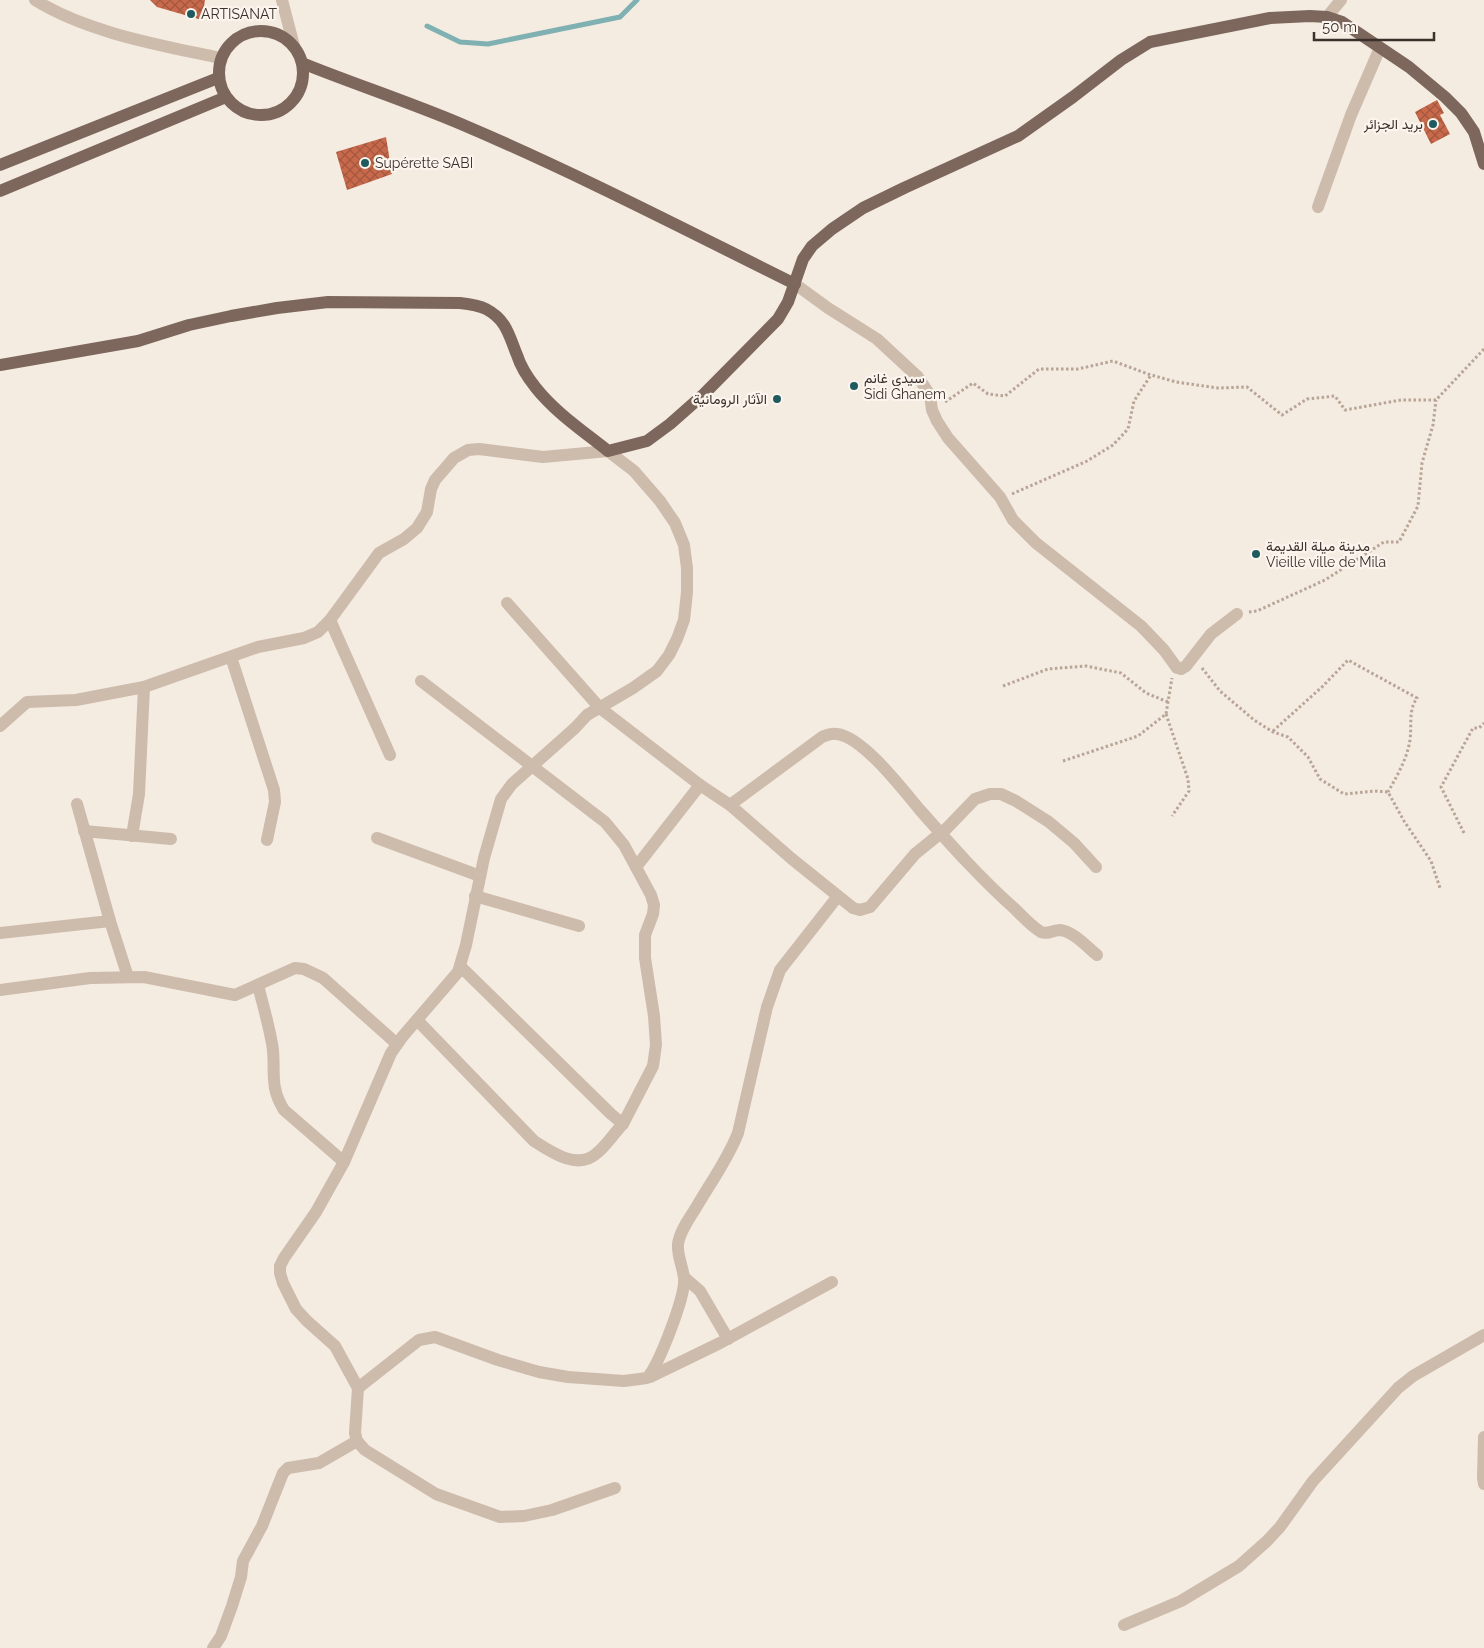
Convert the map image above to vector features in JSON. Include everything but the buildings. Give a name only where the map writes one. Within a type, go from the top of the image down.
[{"type":"main road","points":[[0,365],[138,342],[214,320],[277,308],[328,302],[460,303],[478,306],[499,318],[508,329],[521,365],[536,388],[556,411],[608,450],[647,441],[670,424],[704,394],[778,319],[795,284],[803,259],[812,246],[832,229],[863,208],[1018,136],[1121,60],[1150,42],[1270,18],[1310,16],[1327,17],[1342,22],[1409,67],[1461,113],[1474,132],[1484,164]]},
{"type":"main road","points":[[263,30],[280,35],[294,46],[302,63],[303,81],[296,96],[285,108],[270,114],[253,115],[238,108],[226,97],[218,78],[220,58],[230,42],[245,32],[263,30]]},
{"type":"main road","points":[[302,63],[461,124],[599,187],[795,284]]},
{"type":"main road","points":[[0,165],[218,78]]},
{"type":"main road","points":[[0,191],[226,97]]},
{"type":"street","points":[[35,0],[46,7],[107,32],[220,58]]},
{"type":"street","points":[[282,0],[294,46]]},
{"type":"street","points":[[1327,17],[1341,0]]},
{"type":"street","points":[[1318,207],[1351,114],[1380,48]]},
{"type":"street","points":[[795,284],[876,339],[918,377],[930,395],[932,410],[937,422],[948,438],[1001,499],[1013,520],[1036,544],[1141,626],[1164,650],[1175,666],[1181,669],[1184,668],[1211,634],[1237,614]]},
{"type":"street","points":[[0,726],[27,702],[76,700],[144,687],[258,647],[304,638],[318,632],[330,620],[379,553],[404,539],[422,522],[427,512],[435,480],[454,458],[468,450],[479,449],[543,457],[608,450],[634,471],[660,501],[675,522],[684,545],[687,568],[684,620],[677,639],[669,655],[657,671],[633,688],[587,715],[512,784],[501,799],[475,896],[458,972],[391,1053],[344,1162],[316,1212],[280,1266],[283,1283],[296,1308],[307,1322],[335,1346],[358,1388],[355,1433],[357,1441],[365,1450],[436,1494],[500,1517],[524,1516],[552,1510],[614,1488]]},
{"type":"street","points":[[506,603],[600,708],[700,785],[730,805],[853,908],[860,910],[870,907],[915,854],[975,799],[990,794],[1001,794],[1016,801],[1049,822],[1096,867]]},
{"type":"street","points":[[330,620],[390,755]]},
{"type":"street","points":[[231,657],[274,790],[275,802],[267,832],[267,840]]},
{"type":"street","points":[[417,1020],[534,1141],[556,1155],[585,1160],[596,1154],[623,1124],[653,1066],[656,1045],[654,1016],[645,958],[645,935],[653,914],[654,905],[651,895],[624,844],[613,830],[594,813],[421,681]]},
{"type":"street","points":[[132,836],[138,794],[144,687]]},
{"type":"street","points":[[730,805],[822,737],[830,734],[839,734],[850,738],[875,758],[940,833],[1002,898],[1042,932],[1049,933],[1058,930],[1068,932],[1097,955]]},
{"type":"street","points":[[636,867],[700,785]]},
{"type":"street","points":[[77,804],[128,977]]},
{"type":"street","points":[[84,832],[171,839]]},
{"type":"street","points":[[377,838],[480,876]]},
{"type":"street","points":[[475,896],[579,926]]},
{"type":"street","points":[[648,1378],[657,1364],[683,1292],[684,1278],[678,1244],[684,1226],[731,1150],[738,1132],[767,1007],[780,970],[838,896]]},
{"type":"street","points":[[0,933],[110,921]]},
{"type":"street","points":[[460,966],[623,1124]]},
{"type":"street","points":[[0,990],[90,978],[144,977],[235,995],[295,968],[304,968],[323,978],[397,1044]]},
{"type":"street","points":[[258,984],[272,1049],[274,1089],[277,1100],[284,1110],[344,1162]]},
{"type":"street","points":[[684,1278],[700,1291],[728,1339]]},
{"type":"street","points":[[358,1388],[419,1340],[435,1337],[498,1360],[539,1372],[568,1377],[624,1381],[648,1378],[728,1339],[832,1282]]},
{"type":"street","points":[[1124,1626],[1181,1601],[1239,1566],[1280,1527],[1313,1481],[1398,1388],[1413,1376],[1484,1335]]},
{"type":"street","points":[[1484,1437],[1484,1484]]},
{"type":"street","points":[[213,1648],[232,1606],[243,1561],[262,1526],[283,1473],[288,1468],[319,1463],[357,1441]]},
{"type":"path","points":[[1237,614],[1257,612],[1325,580],[1384,542],[1399,542],[1418,506],[1422,463],[1433,424],[1436,400],[1483,352]]},
{"type":"path","points":[[932,410],[974,383],[988,394],[1005,396],[1039,369],[1078,369],[1113,361],[1176,382],[1218,388],[1247,387],[1282,415],[1307,399],[1335,396],[1345,410],[1401,400],[1436,400]]},
{"type":"path","points":[[1001,499],[1087,461],[1113,444],[1128,429],[1134,401],[1152,375]]},
{"type":"path","points":[[1194,657],[1220,690],[1254,720],[1272,732],[1288,737],[1308,757],[1320,779],[1344,794],[1374,791],[1388,792]]},
{"type":"path","points":[[1272,732],[1323,686],[1348,660],[1397,685],[1417,698],[1411,706],[1410,740],[1405,759],[1388,792]]},
{"type":"path","points":[[1003,686],[1048,669],[1086,666],[1121,673],[1146,693],[1168,702]]},
{"type":"path","points":[[1172,816],[1189,791],[1188,779],[1166,714],[1175,666]]},
{"type":"path","points":[[1063,761],[1138,736],[1166,714]]},
{"type":"path","points":[[1464,833],[1440,787],[1473,728],[1479,728],[1484,723]]},
{"type":"path","points":[[1388,792],[1404,822],[1431,861],[1440,888]]},
{"type":"waterway","points":[[427,26],[460,42],[488,44],[620,17],[637,0]]},
{"type":"place","name":"ARTISANAT","points":[[191,14]]},
{"type":"place","name":"بريد الجزائر","points":[[1433,124]]},
{"type":"place","name":"Supérette SABI","points":[[365,163]]},
{"type":"place","name":"سيدي غانم Sidi Ghanem","points":[[854,386]]},
{"type":"place","name":"الآثار الرومانية","points":[[777,399]]},
{"type":"place","name":"مدينة ميلة القديمة Vieille ville de Mila","points":[[1256,554]]}]
